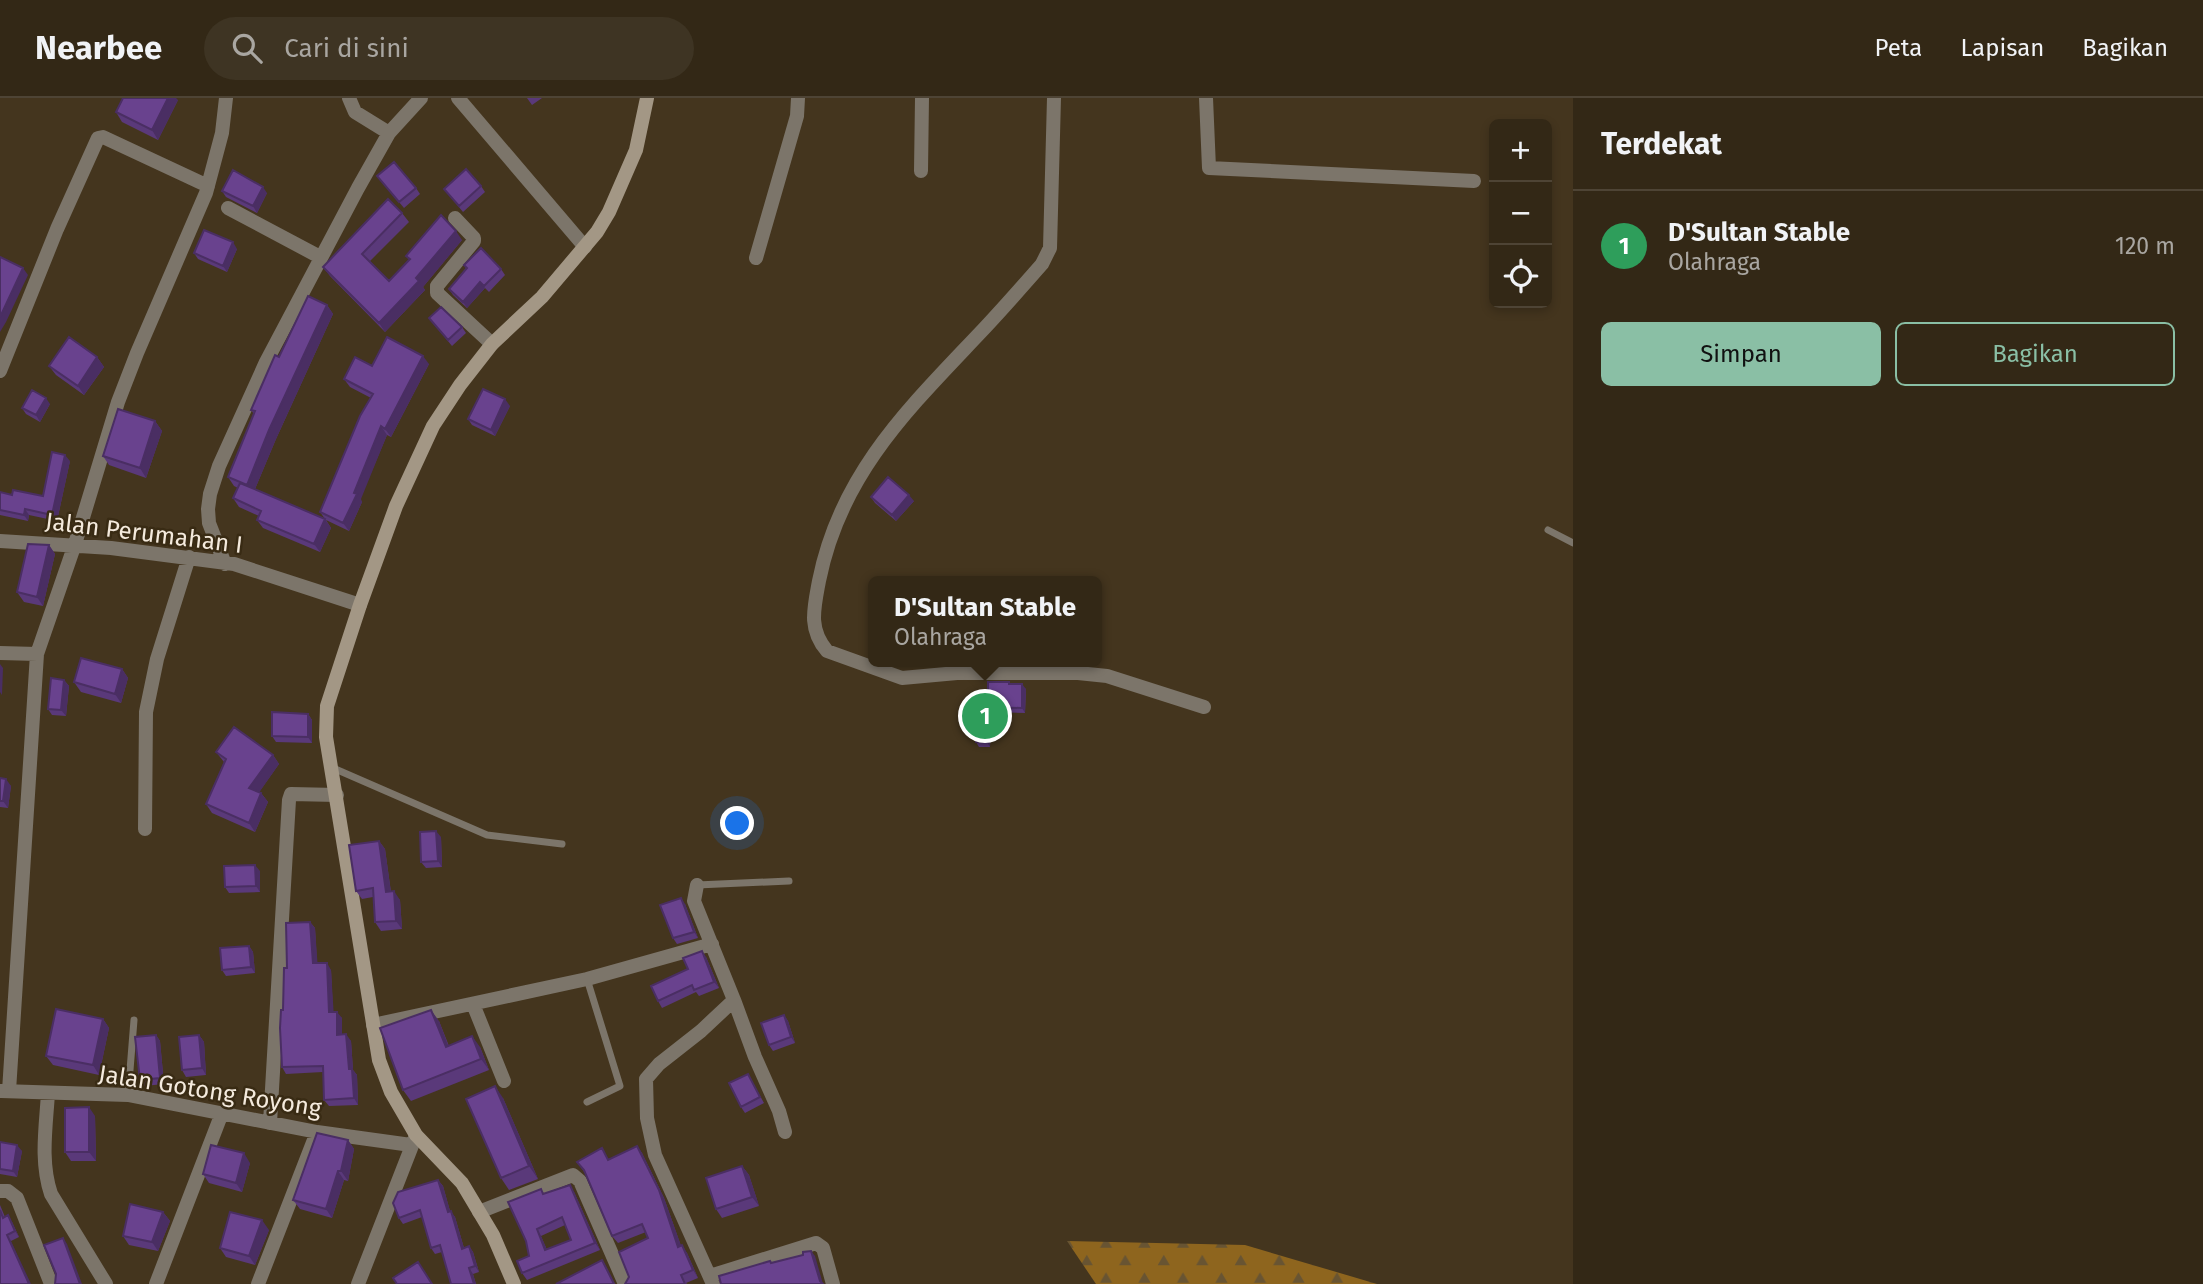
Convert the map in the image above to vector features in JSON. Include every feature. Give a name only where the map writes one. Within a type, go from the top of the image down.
[{"type":"street","points":[[5,1091],[37,654],[75,544],[123,389],[208,186],[222,134],[226,98]]},
{"type":"street","points":[[349,98],[355,112],[389,133]]},
{"type":"street","points":[[225,564],[209,523],[210,494],[219,466],[266,362],[320,257],[389,133],[421,98]]},
{"type":"street","points":[[458,98],[585,247]]},
{"type":"street","points":[[514,1284],[493,1235],[462,1183],[414,1140],[379,1060],[326,737],[327,706],[360,605],[397,506],[433,426],[492,344],[542,297],[585,247],[609,212],[636,150],[648,98]]},
{"type":"street","points":[[756,258],[797,116],[798,98]]},
{"type":"street","points":[[921,170],[922,98]]},
{"type":"street","points":[[868,666],[827,651],[814,628],[825,553],[851,489],[881,442],[1042,264],[1050,248],[1054,98]]},
{"type":"street","points":[[1206,98],[1209,168],[1474,181]]},
{"type":"street","points":[[0,371],[47,253],[98,138],[103,137],[208,186]]},
{"type":"street","points":[[228,208],[320,257]]},
{"type":"street","points":[[455,218],[474,241],[437,286],[436,293],[492,344]]},
{"type":"street","name":"Jalan Perumahan I","points":[[0,541],[75,544],[234,564],[360,605]]},
{"type":"street","points":[[145,829],[146,712],[157,659],[189,557]]},
{"type":"street","points":[[0,653],[37,654]]},
{"type":"street","points":[[871,667],[902,678],[958,667],[1107,676],[1204,707]]},
{"type":"street","points":[[270,1123],[289,800],[291,794],[337,795]]},
{"type":"street","points":[[697,885],[694,901],[779,1111],[785,1132]]},
{"type":"street","points":[[373,1025],[587,979],[712,944]]},
{"type":"street","points":[[734,1000],[701,1031],[659,1064],[646,1079],[647,1118],[656,1155],[711,1280],[816,1243],[823,1248],[833,1284]]},
{"type":"street","points":[[473,1004],[504,1081]]},
{"type":"street","name":"Jalan Gotong Royong","points":[[5,1091],[128,1095],[317,1132],[414,1140]]},
{"type":"street","points":[[48,1093],[44,1160],[49,1187],[106,1284]]},
{"type":"street","points":[[156,1284],[222,1113]]},
{"type":"street","points":[[258,1284],[317,1132]]},
{"type":"street","points":[[358,1284],[414,1140]]},
{"type":"street","points":[[479,1212],[573,1175],[580,1181],[625,1284]]},
{"type":"street","points":[[0,1191],[8,1191],[17,1198],[51,1284]]},
{"type":"lane","points":[[1548,530],[1573,543]]},
{"type":"lane","points":[[333,768],[487,835],[562,844]]},
{"type":"lane","points":[[697,885],[789,881]]},
{"type":"lane","points":[[587,979],[620,1086],[587,1102]]},
{"type":"lane","points":[[128,1095],[134,1020]]},
{"type":"green space","points":[[1067,1241],[1245,1245],[1377,1284],[1096,1284]]},
{"type":"building","points":[[123,98],[168,98],[152,130],[116,112]]},
{"type":"building","points":[[394,162],[416,188],[399,202],[377,176]]},
{"type":"building","points":[[466,169],[481,186],[459,206],[444,189]]},
{"type":"building","points":[[233,170],[263,187],[253,206],[222,191]]},
{"type":"building","points":[[388,199],[402,213],[362,254],[389,281],[410,259],[406,256],[441,215],[456,231],[416,278],[419,281],[379,323],[323,267]]},
{"type":"building","points":[[204,230],[233,242],[223,266],[194,253]]},
{"type":"building","points":[[481,248],[501,269],[484,286],[480,282],[463,302],[449,289],[467,268],[464,265]]},
{"type":"building","points":[[0,257],[23,268],[0,317]]},
{"type":"building","points":[[308,296],[327,305],[269,430],[247,485],[228,477],[255,411],[251,410],[275,355],[279,357]]},
{"type":"building","points":[[441,307],[462,327],[448,340],[429,318]]},
{"type":"building","points":[[69,337],[97,357],[78,386],[49,366]]},
{"type":"building","points":[[387,337],[423,356],[385,429],[381,426],[354,493],[357,494],[343,523],[320,512],[360,416],[373,394],[344,379],[355,357],[372,366]]},
{"type":"building","points":[[483,389],[505,399],[491,430],[468,419]]},
{"type":"building","points":[[32,390],[46,398],[36,415],[22,408]]},
{"type":"building","points":[[118,409],[155,421],[140,468],[103,456]]},
{"type":"building","points":[[52,452],[65,455],[52,515],[25,509],[24,515],[0,510],[0,492],[12,495],[13,490],[43,496]]},
{"type":"building","points":[[888,477],[909,495],[892,515],[871,497]]},
{"type":"building","points":[[240,483],[325,519],[314,544],[257,520],[261,511],[233,498]]},
{"type":"building","points":[[28,544],[49,545],[37,597],[17,592]]},
{"type":"building","points":[[81,658],[122,669],[115,694],[74,682]]},
{"type":"building","points":[[51,678],[64,680],[61,710],[48,709]]},
{"type":"building","points":[[988,682],[1022,684],[1022,708],[988,707],[987,742],[976,742],[977,695],[988,695]]},
{"type":"building","points":[[272,712],[308,714],[308,737],[272,736]]},
{"type":"building","points":[[234,727],[273,755],[249,788],[261,793],[249,823],[206,804],[226,759],[216,752]]},
{"type":"building","points":[[0,778],[6,779],[3,801],[0,801]]},
{"type":"building","points":[[436,831],[438,861],[421,862],[420,832]]},
{"type":"building","points":[[379,841],[386,892],[394,891],[396,921],[375,922],[373,888],[356,891],[349,845]]},
{"type":"building","points":[[255,865],[256,886],[225,887],[224,866]]},
{"type":"building","points":[[681,898],[694,932],[673,938],[660,905]]},
{"type":"building","points":[[310,922],[313,963],[327,963],[329,1012],[337,1012],[337,1035],[346,1034],[354,1098],[324,1100],[323,1066],[282,1067],[280,1028],[284,968],[287,968],[286,923]]},
{"type":"building","points":[[249,946],[251,967],[222,970],[220,948]]},
{"type":"building","points":[[702,951],[714,982],[694,990],[692,985],[658,1001],[651,986],[688,969],[683,958]]},
{"type":"building","points":[[56,1009],[103,1019],[93,1065],[46,1056]]},
{"type":"building","points":[[431,1010],[446,1047],[472,1036],[481,1059],[403,1090],[380,1028]]},
{"type":"building","points":[[784,1015],[791,1037],[769,1045],[761,1023]]},
{"type":"building","points":[[156,1035],[160,1078],[140,1080],[135,1037]]},
{"type":"building","points":[[199,1035],[202,1068],[182,1070],[179,1037]]},
{"type":"building","points":[[748,1074],[760,1097],[741,1107],[729,1083]]},
{"type":"building","points":[[495,1086],[529,1166],[501,1178],[466,1099]]},
{"type":"building","points":[[89,1107],[89,1152],[65,1152],[65,1108]]},
{"type":"building","points":[[317,1133],[348,1140],[341,1171],[338,1171],[326,1209],[293,1200]]},
{"type":"building","points":[[0,1142],[17,1145],[13,1171],[0,1169]]},
{"type":"building","points":[[211,1145],[244,1153],[236,1183],[203,1174]]},
{"type":"building","points":[[637,1146],[659,1190],[678,1247],[682,1245],[693,1270],[681,1275],[685,1284],[625,1284],[629,1277],[619,1252],[648,1238],[642,1224],[612,1236],[584,1170],[577,1162],[602,1148],[608,1160]]},
{"type":"building","points":[[742,1166],[752,1197],[716,1209],[706,1178]]},
{"type":"building","points":[[438,1180],[462,1249],[469,1246],[475,1266],[469,1268],[474,1284],[451,1284],[440,1245],[431,1248],[420,1210],[399,1218],[393,1203],[398,1192]]},
{"type":"building","points":[[570,1185],[595,1243],[522,1273],[517,1261],[529,1256],[526,1241],[508,1202],[541,1189],[543,1194]],"holes":[[[562,1217],[571,1240],[545,1250],[537,1229]]]},
{"type":"building","points":[[130,1204],[163,1212],[152,1242],[123,1236]]},
{"type":"building","points":[[0,1210],[3,1218],[8,1215],[15,1231],[7,1235],[29,1284],[0,1284]]},
{"type":"building","points":[[230,1212],[262,1220],[249,1256],[220,1248]]},
{"type":"building","points":[[63,1238],[80,1284],[55,1284],[56,1274],[44,1245]]},
{"type":"building","points":[[811,1251],[823,1284],[721,1284],[719,1276]]},
{"type":"building","points":[[602,1260],[614,1284],[556,1284]]},
{"type":"building","points":[[418,1262],[432,1284],[397,1284],[393,1278]]},
{"type":"place","name":"D'Sultan Stable","points":[[985,716]]}]
